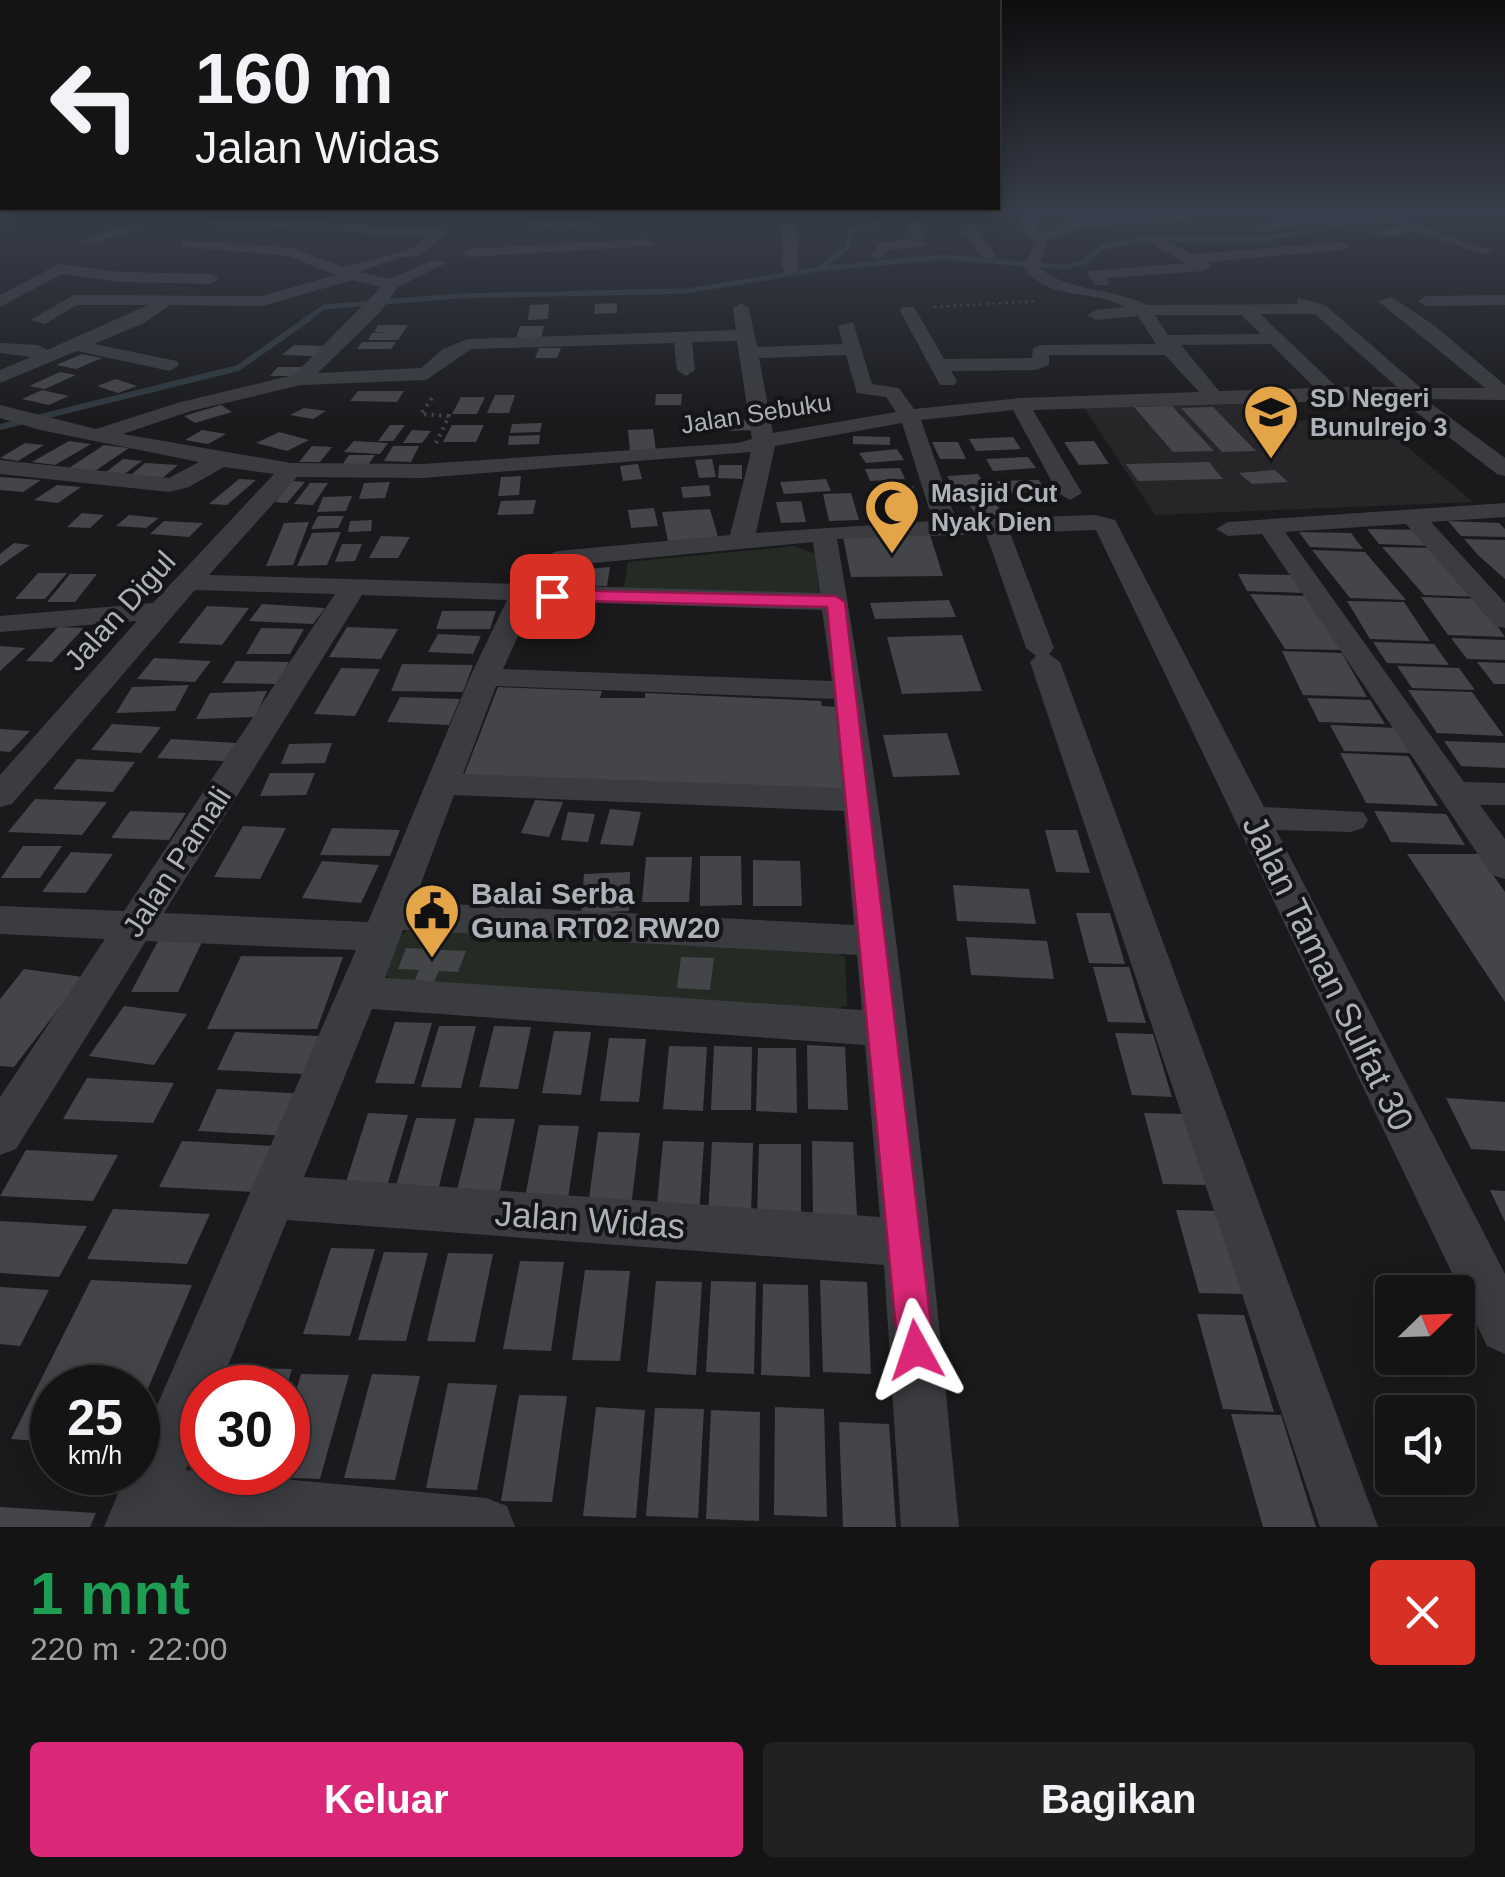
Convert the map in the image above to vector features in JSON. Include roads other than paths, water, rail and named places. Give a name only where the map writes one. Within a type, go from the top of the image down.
[{"type":"street","points":[[0,302],[34,282]]},
{"type":"street","points":[[204,301],[226,282]]},
{"type":"street","points":[[176,320],[29,320],[74,300],[271,300],[324,282]]},
{"type":"street","points":[[358,282],[383,296]]},
{"type":"street","points":[[301,379],[383,296],[407,282]]},
{"type":"street","points":[[1045,282],[1119,297],[1144,310],[1148,324],[1214,397]]},
{"type":"street","points":[[1426,301],[1505,300]]},
{"type":"street","points":[[0,377],[138,319],[166,301]]},
{"type":"street","points":[[1386,301],[1429,330],[1504,394]]},
{"type":"street","points":[[1096,316],[1144,310],[1312,306],[1409,393],[1505,469]]},
{"type":"street","points":[[740,542],[764,445],[741,308]]},
{"type":"street","points":[[1246,310],[1332,393]]},
{"type":"street","points":[[908,311],[940,364],[959,408]]},
{"type":"street","points":[[846,326],[864,389],[892,392],[910,417],[948,528]]},
{"type":"street","points":[[432,370],[450,352],[468,344],[682,338],[851,350]]},
{"type":"street","points":[[682,338],[686,370]]},
{"type":"street","points":[[940,364],[1035,364],[1042,361],[1042,350],[1276,339]]},
{"type":"street","points":[[77,346],[170,365]]},
{"type":"street","points":[[0,348],[38,350],[40,361]]},
{"type":"street","points":[[98,436],[184,406],[301,379],[507,361]]},
{"type":"street","name":"Jalan Sebuku","points":[[23,419],[220,460],[291,470],[422,471],[615,460],[764,445],[794,434],[959,408],[1332,393],[1504,394]]},
{"type":"street","points":[[1020,404],[1070,492]]},
{"type":"street","points":[[0,438],[23,419]]},
{"type":"street","points":[[0,466],[168,485],[220,460]]},
{"type":"street","name":"Jalan Digul","points":[[0,796],[161,611],[291,470]]},
{"type":"street","points":[[1228,529],[1505,510]]},
{"type":"street","points":[[1411,515],[1505,620]]},
{"type":"street","name":"Jalan Taman Sulfat 30","points":[[996,528],[1095,522],[1106,526],[1505,1328]]},
{"type":"street","points":[[486,1527],[140,1511],[523,595],[544,565],[558,559],[824,535],[996,528],[1349,1527]]},
{"type":"street","points":[[1270,528],[1452,793],[1493,831],[1505,866]]},
{"type":"street","points":[[824,535],[848,690],[872,941],[908,1243],[930,1527]]},
{"type":"street","points":[[190,582],[836,602]]},
{"type":"street","name":"Jalan Pamali","points":[[0,1135],[353,588]]},
{"type":"street","points":[[0,624],[161,611]]},
{"type":"street","points":[[486,677],[848,690]]},
{"type":"street","points":[[445,784],[858,800]]},
{"type":"street","points":[[1452,793],[1505,794]]},
{"type":"street","points":[[1252,818],[1351,820]]},
{"type":"street","points":[[0,920],[134,929],[387,926],[872,941]]},
{"type":"street","points":[[360,992],[883,1030]]},
{"type":"street","name":"Jalan Widas","points":[[272,1197],[908,1243]]},
{"type":"waterway","points":[[304,321],[324,307],[458,296],[686,291],[739,282]]},
{"type":"waterway","points":[[0,427],[238,368],[308,319]]},
{"type":"place","name":"SD Negeri Bunulrejo 3","points":[[1271,461]]},
{"type":"place","name":"Masjid Cut Nyak Dien","points":[[892,556]]},
{"type":"place","name":"Balai Serba Guna RT02 RW20","points":[[432,960]]}]
